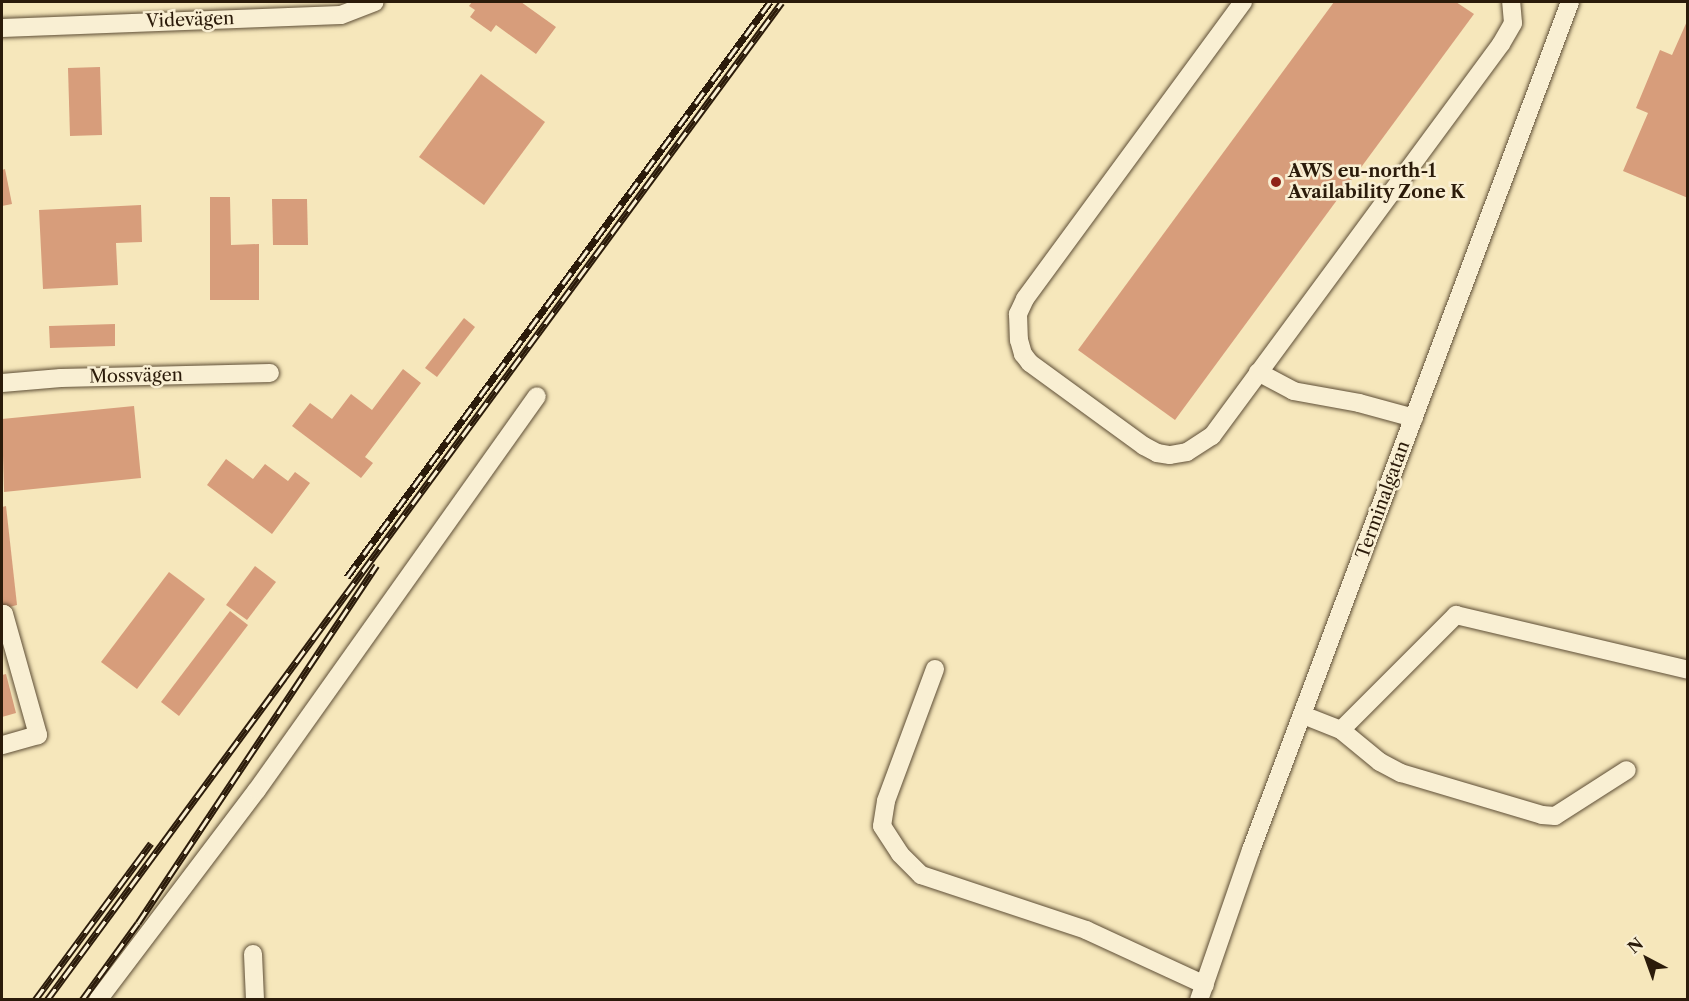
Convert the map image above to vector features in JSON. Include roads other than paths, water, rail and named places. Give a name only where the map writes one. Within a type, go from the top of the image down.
[{"type":"street","name":"Videvägen","points":[[2,28],[341,15],[375,2]]},
{"type":"street","points":[[1243,2],[1025,299],[1018,314],[1017,326],[1023,354],[1030,363],[1144,446],[1157,453],[1170,455],[1187,452],[1212,436],[1501,44],[1514,23],[1511,2]]},
{"type":"street","name":"Terminalgatan","points":[[1202,992],[1570,2]]},
{"type":"street","points":[[1258,372],[1293,391],[1359,403],[1414,418]]},
{"type":"street","name":"Mossvägen","points":[[2,383],[61,378],[270,373]]},
{"type":"street","points":[[98,999],[257,790],[537,396]]},
{"type":"street","points":[[2,615],[4,614],[38,735],[2,745]]},
{"type":"street","points":[[1341,730],[1456,615],[1688,670]]},
{"type":"street","points":[[935,669],[886,801],[882,826],[900,854],[921,875],[1086,930],[1202,992]]},
{"type":"street","points":[[1303,716],[1341,730],[1380,762],[1401,773],[1542,815],[1555,816],[1628,770]]},
{"type":"street","points":[[253,954],[255,999]]},
{"type":"railway","points":[[347,577],[770,2]]},
{"type":"railway","points":[[47,1000],[782,2]]},
{"type":"railway","points":[[82,1000],[138,923],[377,565]]},
{"type":"railway","points":[[35,1000],[151,843]]},
{"type":"place","name":"AWS eu-north-1 Availability Zone K","points":[[1276,182]]}]
